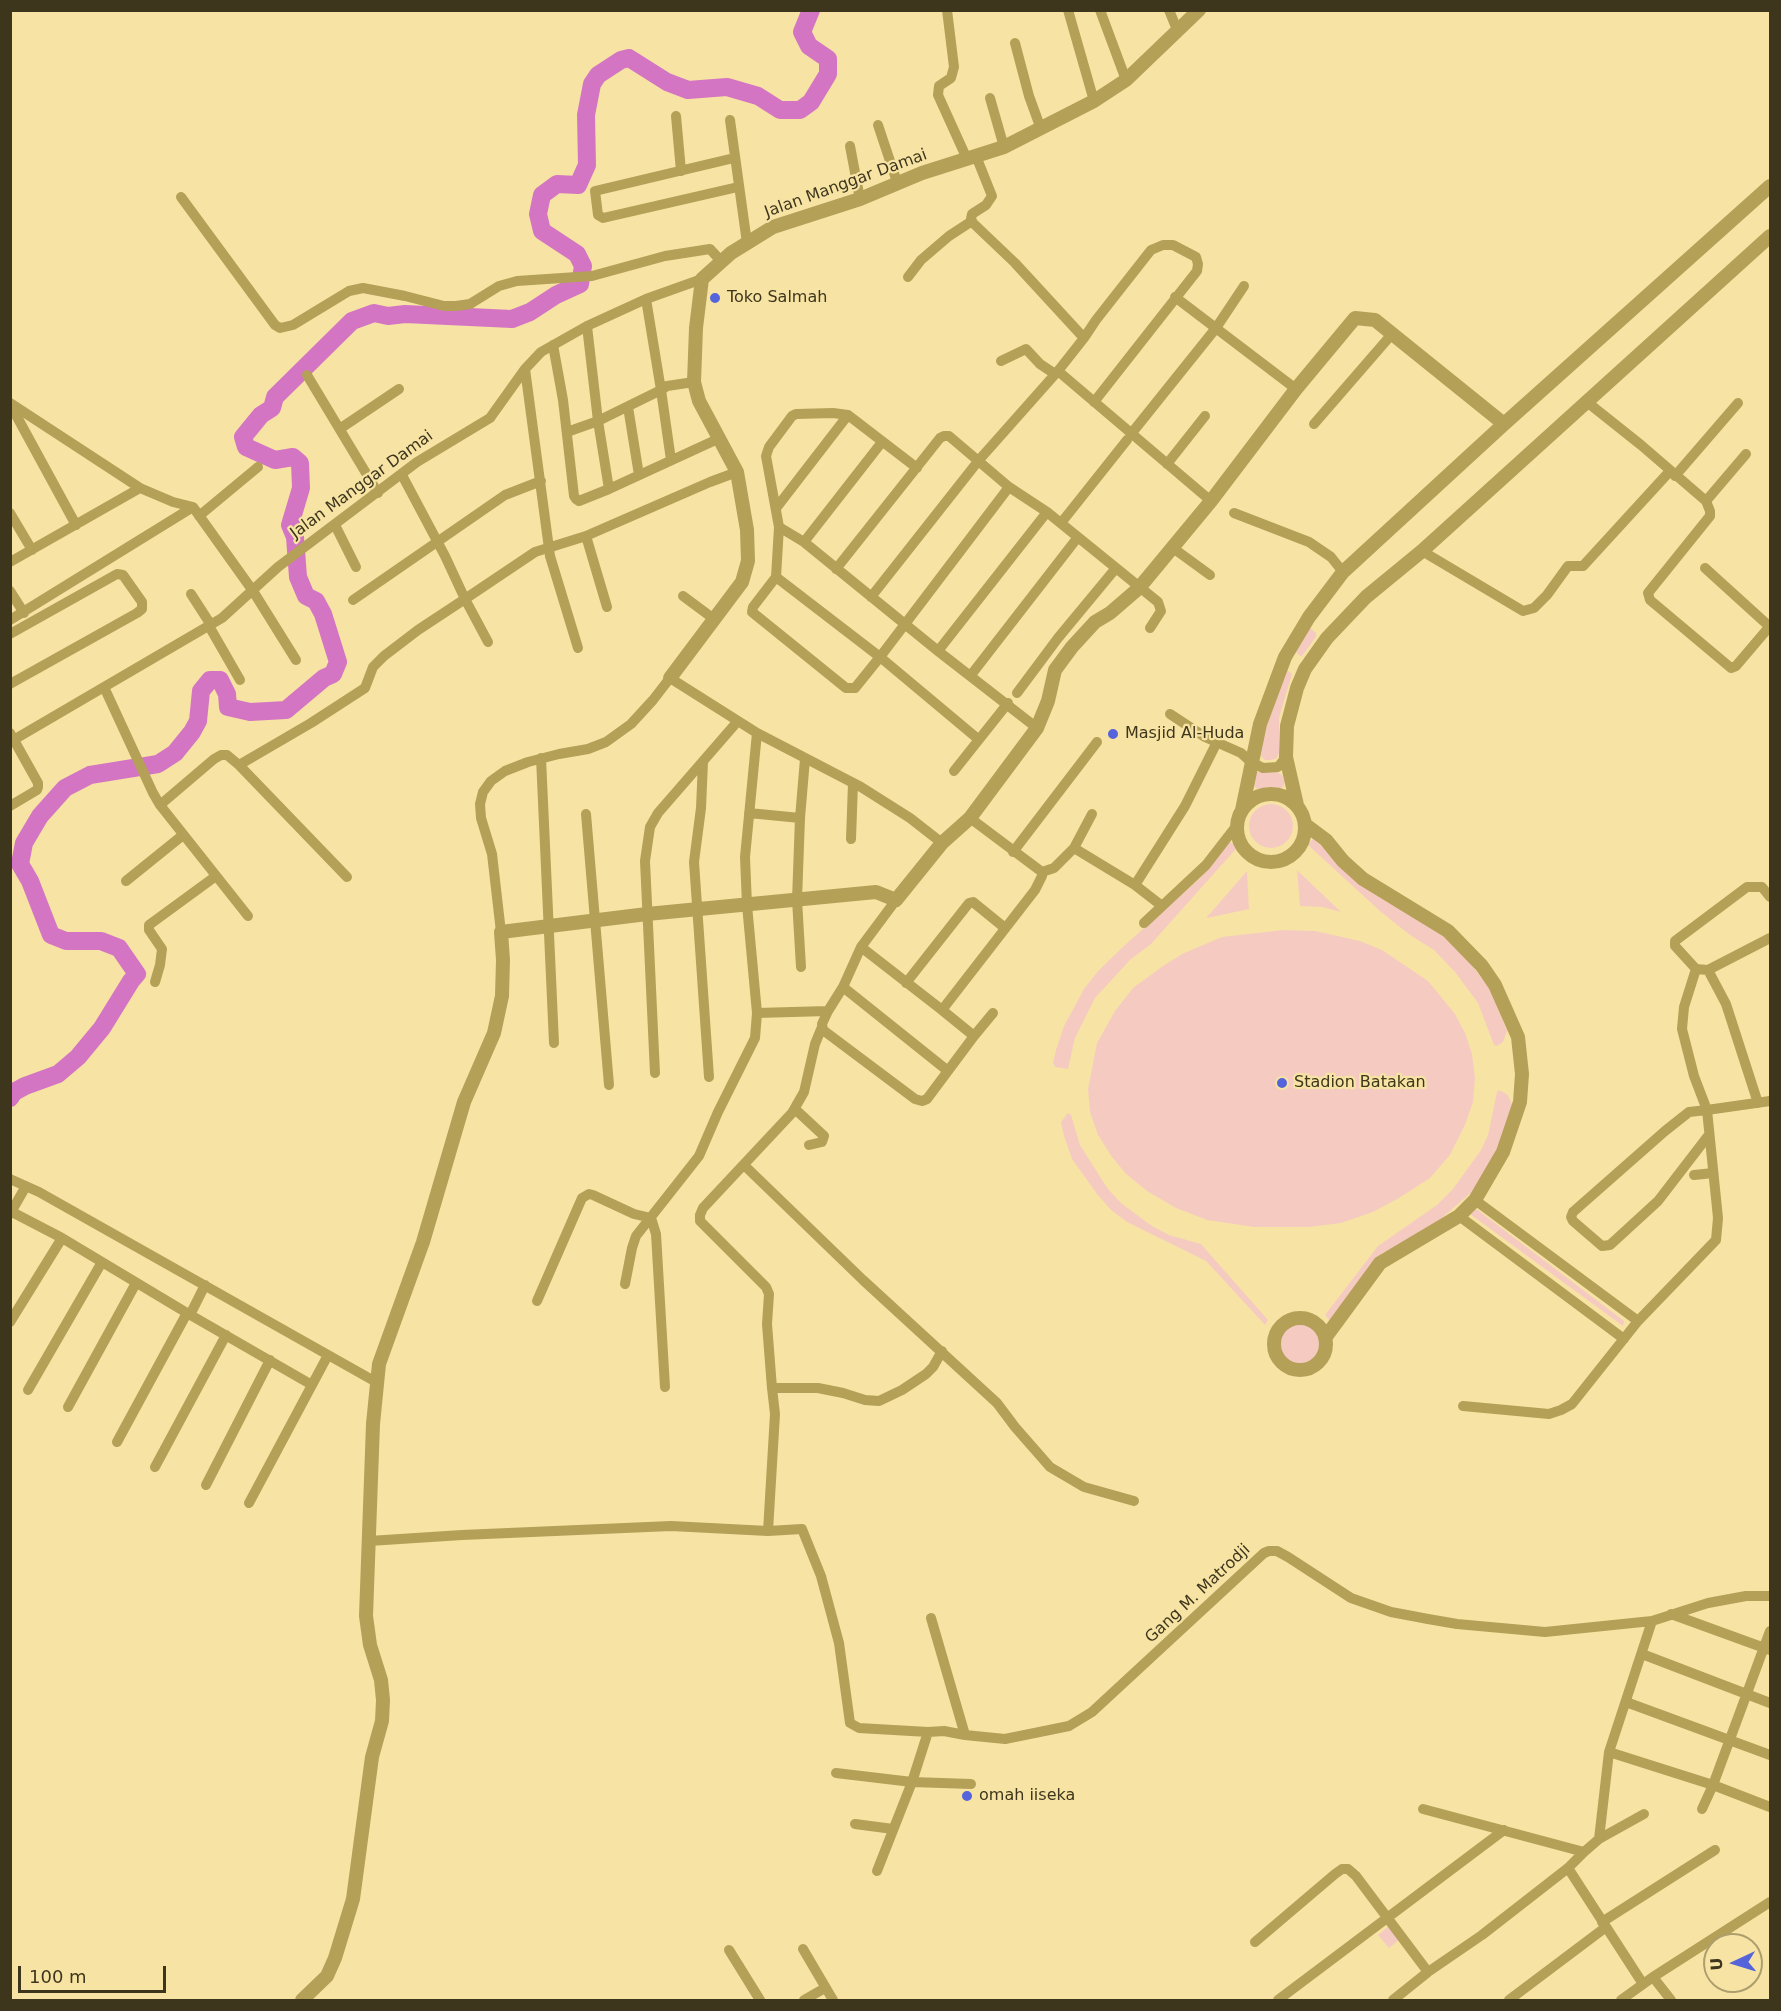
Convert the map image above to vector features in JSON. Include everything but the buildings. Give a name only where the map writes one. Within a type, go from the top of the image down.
[{"type":"street","points":[[947,10],[954,67],[951,78],[939,86],[938,95],[992,196],[986,206],[972,214],[972,221],[978,230],[1015,263],[1084,338]]},
{"type":"street","points":[[1068,10],[1094,101]]},
{"type":"street","points":[[1100,10],[1126,80]]},
{"type":"street","points":[[1169,10],[1178,32]]},
{"type":"street","name":"Jalan Manggar Damai","points":[[12,738],[210,626],[309,543],[432,452],[470,432],[490,418],[525,369],[541,352],[587,326],[646,299],[702,279],[721,261],[773,227],[860,199],[922,173],[1004,147],[1041,129],[1094,101],[1126,80],[1199,10]]},
{"type":"street","points":[[1015,43],[1029,96],[1041,129]]},
{"type":"street","points":[[990,98],[1004,147]]},
{"type":"street","points":[[676,116],[681,171]]},
{"type":"street","points":[[730,120],[747,243]]},
{"type":"street","points":[[879,125],[897,182]]},
{"type":"street","points":[[850,146],[860,199]]},
{"type":"street","points":[[734,158],[595,191],[598,215],[603,218],[738,187]]},
{"type":"street","points":[[1770,186],[1503,424],[1343,572],[1306,622],[1285,657],[1260,723],[1237,825],[1237,836],[1241,846],[1249,854],[1257,860],[1277,862],[1295,854],[1305,836],[1306,825],[1297,805],[1286,757],[1287,726],[1297,688],[1305,669],[1327,638],[1366,597],[1422,551],[1770,236]]},
{"type":"street","points":[[181,197],[275,325],[280,328],[293,325],[349,291],[363,288],[434,304],[456,306],[470,304],[499,286],[517,281],[592,276],[665,256],[708,249],[712,250],[721,261]]},
{"type":"street","points":[[908,277],[928,254],[949,236],[972,221]]},
{"type":"street","points":[[871,597],[979,460],[1054,376],[1150,250],[1163,245],[1173,245],[1196,257],[1197,271],[1094,402]]},
{"type":"street","points":[[302,2001],[327,1976],[350,1909],[372,1757],[382,1721],[381,1680],[370,1645],[366,1616],[376,1382],[379,1364],[423,1242],[464,1102],[494,1033],[502,996],[501,932],[492,854],[484,832],[480,804],[483,792],[491,781],[505,771],[541,758],[588,749],[606,742],[631,724],[653,700],[742,582],[748,561],[747,530],[737,472],[699,401],[694,382],[696,328],[702,279]]},
{"type":"street","points":[[1061,523],[1216,328],[1244,286]]},
{"type":"street","points":[[1175,297],[1296,389]]},
{"type":"street","points":[[646,299],[671,460]]},
{"type":"street","points":[[768,1532],[775,1414],[767,1324],[769,1294],[766,1287],[700,1221],[700,1215],[703,1208],[745,1166],[795,1109],[804,1092],[815,1044],[828,1011],[843,987],[886,896],[970,818],[1037,728],[1048,701],[1055,670],[1095,622],[1110,613],[1139,588],[1355,318],[1375,320],[1503,424]]},
{"type":"street","points":[[587,326],[598,422],[609,489]]},
{"type":"street","points":[[1314,424],[1392,333]]},
{"type":"street","points":[[553,345],[576,500],[579,501],[609,489],[720,438]]},
{"type":"street","points":[[1001,361],[1026,349],[1054,376],[1094,402],[1129,437],[1167,464],[1210,501]]},
{"type":"street","points":[[525,369],[550,556],[578,648]]},
{"type":"street","points":[[308,375],[378,493]]},
{"type":"street","points":[[567,432],[598,422],[667,386],[694,382]]},
{"type":"street","points":[[341,428],[399,388]]},
{"type":"street","points":[[1587,402],[1706,501],[1710,516],[1650,591],[1648,597],[1731,668],[1736,666],[1770,626],[1705,568]]},
{"type":"street","points":[[10,404],[140,488],[196,512],[253,591],[296,660]]},
{"type":"street","points":[[10,404],[76,525]]},
{"type":"street","points":[[1422,551],[1523,611],[1534,608],[1547,595],[1568,566],[1583,566],[1738,404]]},
{"type":"street","points":[[628,407],[639,475]]},
{"type":"street","points":[[917,468],[848,415],[833,413],[792,416],[767,452],[779,526],[776,577],[753,607],[752,612],[846,688],[855,688],[1009,487]]},
{"type":"street","points":[[777,507],[848,415]]},
{"type":"street","points":[[1167,464],[1205,416]]},
{"type":"street","points":[[836,569],[944,436],[949,436],[1009,487],[1047,512],[1158,602],[1162,609],[1150,628]]},
{"type":"street","points":[[804,542],[882,442]]},
{"type":"street","points":[[1706,501],[1746,454]]},
{"type":"street","points":[[10,620],[196,512],[258,467]]},
{"type":"street","points":[[239,765],[365,688],[374,667],[384,656],[418,630],[535,552],[586,536],[737,472]]},
{"type":"street","points":[[402,475],[488,642]]},
{"type":"street","points":[[353,600],[505,495],[541,481]]},
{"type":"street","points":[[10,562],[140,488]]},
{"type":"street","points":[[938,651],[1047,512]]},
{"type":"street","points":[[10,513],[32,550]]},
{"type":"street","points":[[1234,513],[1309,542],[1331,557],[1343,572]]},
{"type":"street","points":[[335,525],[357,567]]},
{"type":"street","points":[[779,526],[804,542],[1037,728]]},
{"type":"street","points":[[586,536],[607,607]]},
{"type":"street","points":[[971,675],[1078,537]]},
{"type":"street","points":[[1173,548],[1210,575]]},
{"type":"street","points":[[1017,693],[1116,568]]},
{"type":"street","points":[[10,634],[117,574],[123,575],[142,602],[142,609],[137,613],[10,684]]},
{"type":"street","points":[[776,577],[880,657],[978,739]]},
{"type":"street","points":[[10,591],[24,613]]},
{"type":"street","points":[[191,594],[240,680]]},
{"type":"street","points":[[683,596],[714,619]]},
{"type":"street","points":[[1306,622],[1327,638]]},
{"type":"street","points":[[1285,657],[1305,669]]},
{"type":"street","points":[[670,678],[737,722],[854,783],[910,819],[942,843]]},
{"type":"street","points":[[104,687],[160,805],[248,916]]},
{"type":"street","points":[[954,771],[1008,703]]},
{"type":"street","points":[[1170,714],[1205,737],[1241,753],[1251,762],[1263,768],[1278,767],[1286,757]]},
{"type":"street","points":[[655,1072],[645,861],[650,826],[658,813],[737,722]]},
{"type":"street","points":[[625,1284],[636,1236],[699,1156],[755,1038],[757,1013],[747,905],[746,857],[757,733]]},
{"type":"street","points":[[10,806],[37,790],[38,787],[38,783],[12,738]]},
{"type":"street","points":[[1013,852],[1097,742]]},
{"type":"street","points":[[1135,885],[1185,806],[1217,742]]},
{"type":"street","points":[[160,805],[218,757],[227,756],[239,765],[347,877]]},
{"type":"street","points":[[541,758],[554,1043]]},
{"type":"street","points":[[801,967],[797,900],[805,759]]},
{"type":"street","points":[[703,762],[701,808],[694,862],[709,1077]]},
{"type":"street","points":[[851,839],[854,783]]},
{"type":"street","points":[[1242,810],[1251,800],[1262,794],[1275,794],[1288,798],[1297,805]]},
{"type":"street","points":[[749,813],[800,818]]},
{"type":"street","points":[[586,814],[609,1086]]},
{"type":"street","points":[[942,1010],[1035,890],[1042,873],[1054,868],[1074,848],[1092,814]]},
{"type":"street","points":[[970,818],[1042,873]]},
{"type":"street","points":[[1144,923],[1206,865],[1237,825]]},
{"type":"street","points":[[1306,825],[1326,840],[1343,861],[1363,879],[1448,931],[1482,966],[1495,985],[1518,1037],[1522,1074],[1520,1102],[1503,1152],[1475,1200],[1459,1216],[1380,1263],[1325,1338]]},
{"type":"street","points":[[126,881],[183,835]]},
{"type":"street","points":[[1074,848],[1135,885],[1162,906]]},
{"type":"street","points":[[155,982],[162,949],[149,930],[149,925],[216,876]]},
{"type":"street","points":[[1770,897],[1762,887],[1747,887],[1675,941],[1676,949],[1696,969],[1708,970],[1770,938]]},
{"type":"street","points":[[501,932],[647,914],[797,900],[886,896]]},
{"type":"street","points":[[906,983],[969,903],[973,902],[1005,927]]},
{"type":"street","points":[[861,946],[974,1036]]},
{"type":"street","points":[[1464,1406],[1549,1414],[1572,1404],[1638,1321],[1716,1240],[1718,1218],[1707,1110],[1694,1076],[1682,1029],[1684,1006],[1696,969]]},
{"type":"street","points":[[1708,970],[1726,1004],[1758,1103]]},
{"type":"street","points":[[843,987],[948,1071]]},
{"type":"street","points":[[757,1013],[828,1011]]},
{"type":"street","points":[[822,1027],[915,1099],[922,1101],[927,1099],[993,1013]]},
{"type":"street","points":[[1708,1136],[1658,1201],[1610,1245],[1602,1246],[1573,1221],[1571,1217],[1573,1212],[1689,1112],[1770,1101]]},
{"type":"street","points":[[795,1109],[824,1136],[822,1142],[809,1145]]},
{"type":"street","points":[[745,1166],[862,1280],[997,1403],[1050,1467],[1084,1488],[1134,1501]]},
{"type":"street","points":[[1694,1175],[1713,1173]]},
{"type":"street","points":[[10,1179],[205,1285],[376,1382]]},
{"type":"street","points":[[26,1186],[11,1213],[62,1238],[312,1385]]},
{"type":"street","points":[[537,1301],[582,1198],[589,1194],[593,1195],[634,1214],[651,1218]]},
{"type":"street","points":[[1475,1200],[1638,1321]]},
{"type":"street","points":[[1459,1216],[1624,1339]]},
{"type":"street","points":[[651,1218],[656,1234],[665,1387]]},
{"type":"street","points":[[10,1322],[62,1238]]},
{"type":"street","points":[[28,1390],[102,1262]]},
{"type":"street","points":[[68,1407],[136,1283]]},
{"type":"street","points":[[117,1442],[205,1285]]},
{"type":"street","points":[[155,1467],[226,1335]]},
{"type":"street","points":[[772,1388],[818,1388],[865,1400],[879,1401],[902,1390],[926,1374],[942,1351]]},
{"type":"street","points":[[249,1503],[328,1355]]},
{"type":"street","points":[[206,1485],[270,1360]]},
{"type":"street","points":[[369,1541],[671,1526],[768,1532],[802,1528],[821,1576],[839,1643],[850,1723],[859,1728],[944,1731],[965,1735],[931,1618]]},
{"type":"street","name":"Gang M. Matrodji","points":[[965,1735],[1005,1739],[1069,1726],[1083,1719],[1264,1553],[1269,1551],[1277,1551],[1288,1557],[1351,1598],[1390,1612],[1428,1619],[1545,1632],[1652,1621]]},
{"type":"street","points":[[1599,1839],[1609,1752],[1652,1621],[1708,1603],[1739,1597],[1770,1596]]},
{"type":"street","points":[[1671,1614],[1768,1649]]},
{"type":"street","points":[[1702,1809],[1747,1694],[1768,1649],[1770,1631]]},
{"type":"street","points":[[1642,1654],[1770,1703]]},
{"type":"street","points":[[1626,1702],[1770,1755]]},
{"type":"street","points":[[877,1871],[912,1782],[928,1732]]},
{"type":"street","points":[[1609,1752],[1713,1785],[1770,1807]]},
{"type":"street","points":[[836,1773],[912,1782],[972,1784]]},
{"type":"street","points":[[1423,1809],[1584,1852]]},
{"type":"street","points":[[1393,2001],[1428,1972],[1482,1935],[1568,1868],[1599,1839],[1644,1814]]},
{"type":"street","points":[[855,1824],[893,1829]]},
{"type":"street","points":[[1278,2001],[1504,1830]]},
{"type":"street","points":[[1509,2001],[1604,1924],[1715,1850]]},
{"type":"street","points":[[1568,1868],[1643,1984]]},
{"type":"street","points":[[1255,1941],[1342,1869],[1348,1869],[1356,1876],[1428,1972]]},
{"type":"street","points":[[1622,2001],[1653,1977],[1770,1902]]},
{"type":"street","points":[[803,1949],[833,2001]]},
{"type":"street","points":[[729,1950],[760,2001]]},
{"type":"street","points":[[1653,1977],[1671,2001]]},
{"type":"street","points":[[804,2001],[825,1988]]},
{"type":"shaded area","points":[[1310,628],[1316,633],[1316,637],[1300,656],[1296,652]]},
{"type":"shaded area","points":[[1286,669],[1292,674],[1279,718],[1279,753],[1277,758],[1265,760],[1259,750],[1267,717]]},
{"type":"shaded area","points":[[1261,770],[1276,771],[1282,775],[1285,782],[1283,787],[1257,789],[1254,786],[1256,773]]},
{"type":"shaded area","points":[[1271,804],[1280,805],[1287,810],[1292,817],[1292,835],[1287,842],[1280,847],[1271,848],[1262,847],[1255,842],[1250,835],[1249,826],[1250,817],[1255,810],[1262,805]]},
{"type":"shaded area","points":[[1313,838],[1357,880],[1387,902],[1400,907],[1443,936],[1470,963],[1490,989],[1507,1031],[1503,1042],[1497,1046],[1494,1045],[1478,1003],[1455,972],[1434,950],[1381,912],[1308,845]]},
{"type":"shaded area","points":[[1230,842],[1236,846],[1236,849],[1151,944],[1130,960],[1095,998],[1075,1038],[1068,1069],[1055,1067],[1053,1063],[1064,1026],[1084,989],[1098,971],[1199,879]]},
{"type":"shaded area","points":[[1297,870],[1341,912],[1322,907],[1300,906]]},
{"type":"shaded area","points":[[1247,871],[1249,909],[1207,918],[1207,917]]},
{"type":"shaded area","name":"Stadion Batakan","points":[[1283,930],[1315,931],[1360,941],[1382,950],[1428,981],[1455,1014],[1465,1033],[1472,1054],[1475,1078],[1473,1102],[1465,1125],[1450,1155],[1430,1178],[1373,1212],[1341,1223],[1309,1227],[1254,1227],[1207,1220],[1176,1208],[1147,1191],[1126,1174],[1098,1135],[1090,1112],[1088,1089],[1097,1043],[1115,1011],[1133,988],[1182,954],[1222,937]]},
{"type":"shaded area","points":[[1499,1090],[1508,1095],[1512,1105],[1498,1149],[1473,1191],[1436,1223],[1406,1242],[1382,1253],[1330,1321],[1325,1315],[1378,1246],[1437,1205],[1453,1189],[1481,1150],[1488,1135]]},
{"type":"shaded area","points":[[1068,1113],[1071,1115],[1080,1145],[1108,1189],[1121,1203],[1152,1226],[1169,1235],[1201,1244],[1268,1320],[1265,1325],[1206,1261],[1127,1222],[1111,1210],[1072,1159],[1061,1122]]},
{"type":"shaded area","points":[[1475,1208],[1624,1321],[1623,1326],[1470,1214]]},
{"type":"shaded area","points":[[1301,1322],[1310,1323],[1317,1328],[1322,1335],[1322,1353],[1317,1360],[1310,1365],[1301,1366],[1292,1365],[1285,1360],[1280,1353],[1279,1344],[1280,1335],[1285,1328],[1292,1323]]},
{"type":"shaded area","points":[[1390,1925],[1401,1938],[1389,1948],[1378,1935]]},
{"type":"waterway","points":[[10,1098],[14,1092],[25,1086],[58,1074],[78,1057],[102,1028],[137,974],[119,948],[101,941],[66,941],[51,935],[30,881],[20,864],[24,843],[40,816],[65,788],[90,775],[158,764],[175,753],[198,721],[201,691],[210,680],[220,680],[227,694],[228,707],[250,712],[286,710],[324,678],[333,674],[338,662],[323,614],[316,601],[306,596],[298,577],[295,537],[290,525],[301,488],[300,463],[293,457],[275,460],[246,447],[243,437],[261,415],[272,408],[275,397],[352,321],[374,313],[388,316],[405,314],[512,319],[530,312],[556,295],[580,284],[583,266],[577,254],[542,231],[538,214],[542,195],[557,184],[578,185],[587,165],[586,115],[592,84],[598,75],[621,60],[629,58],[667,82],[688,90],[727,87],[758,96],[780,110],[800,110],[811,102],[828,74],[828,59],[809,46],[802,32],[811,10]]},
{"type":"place","name":"Toko Salmah","points":[[715,298]]},
{"type":"place","name":"Masjid Al-Huda","points":[[1113,734]]},
{"type":"place","name":"Stadion Batakan","points":[[1282,1083]]},
{"type":"place","name":"omah iiseka","points":[[967,1796]]}]
